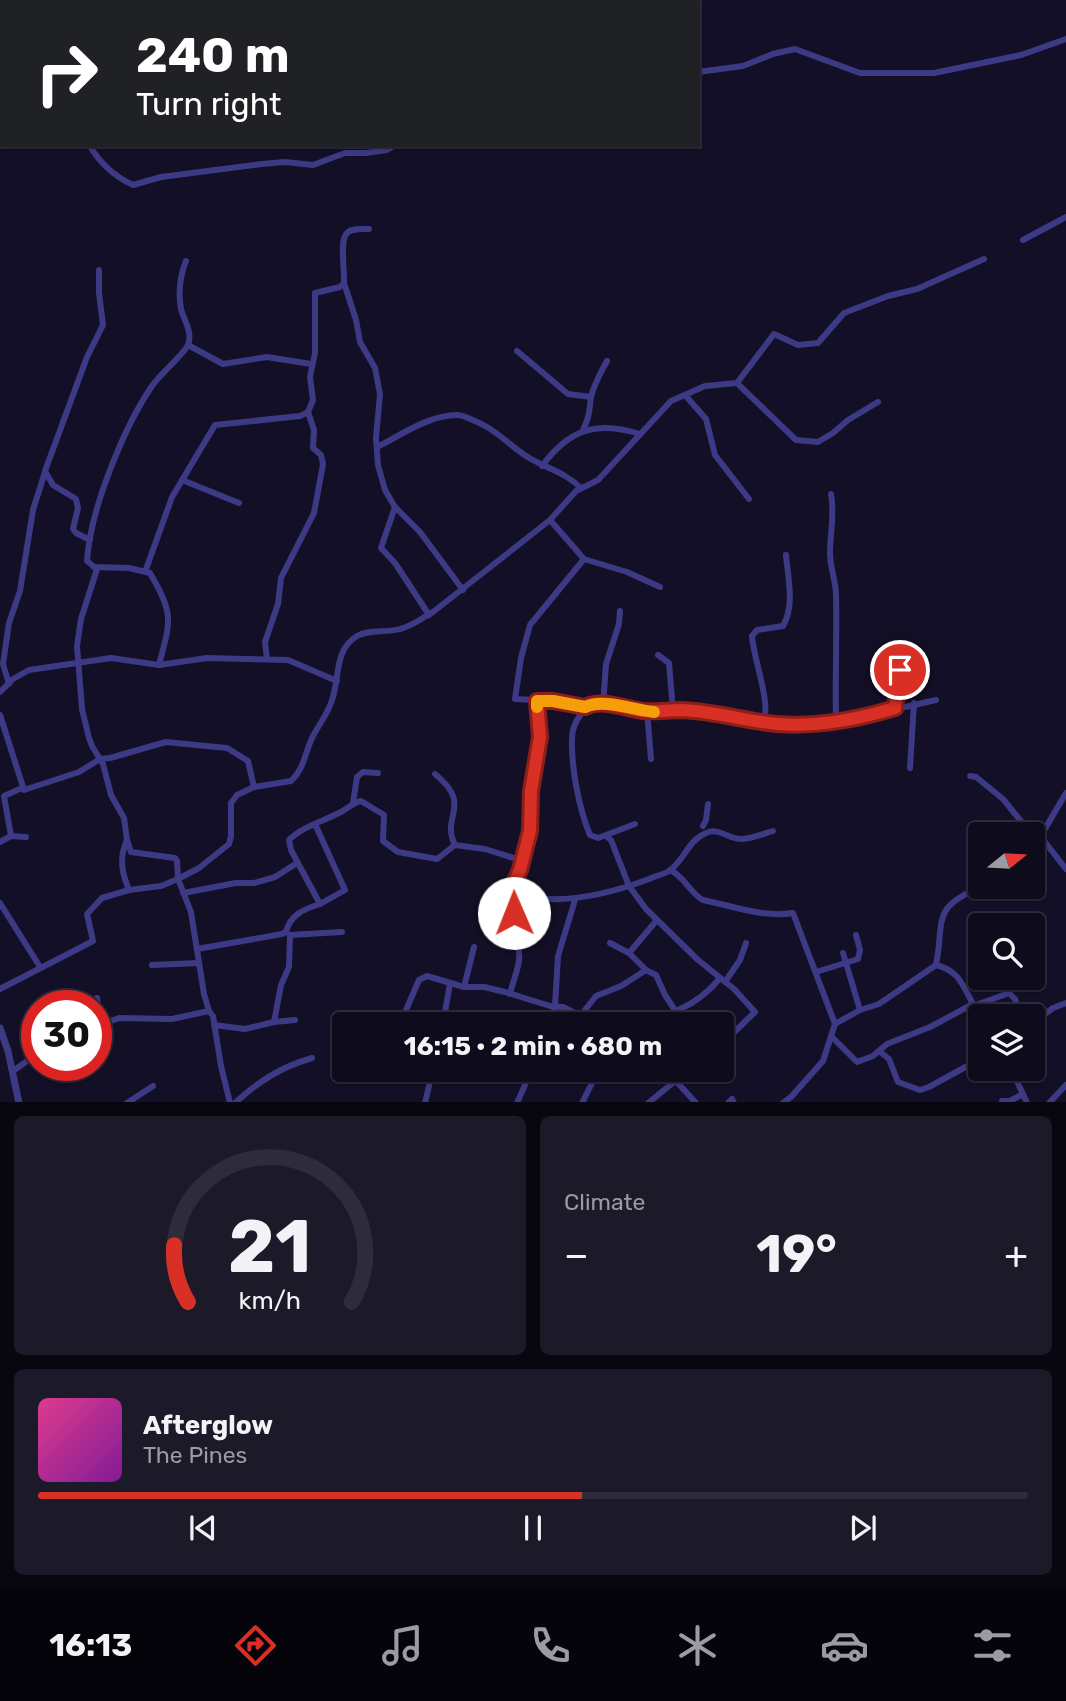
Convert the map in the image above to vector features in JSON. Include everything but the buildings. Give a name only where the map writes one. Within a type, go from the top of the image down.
[{"type":"street","points":[[700,72],[743,66],[795,49],[860,73],[934,73],[1021,55],[1066,39]]},
{"type":"street","points":[[90,147],[115,176],[133,185],[161,177],[262,164],[285,162],[313,165],[345,153],[387,150],[392,147]]},
{"type":"street","points":[[1023,240],[1066,217]]},
{"type":"street","points":[[369,229],[350,230],[342,241],[344,284],[360,342],[375,368],[380,394],[378,465],[385,490],[395,507],[420,532],[463,590]]},
{"type":"street","points":[[0,989],[93,941],[87,914],[102,898],[130,890],[161,886],[199,868],[229,844],[231,803],[241,792],[291,781],[296,777],[312,738],[327,715],[342,651],[363,634],[398,630],[412,625],[463,590],[550,520],[564,502],[581,488],[598,480],[671,401],[705,386],[737,383],[774,334],[798,345],[818,343],[844,313],[888,296],[918,289],[984,259]]},
{"type":"street","points":[[186,261],[182,271],[181,309],[189,331],[188,345],[153,385],[124,434],[90,540],[88,561],[96,572],[81,619],[76,646],[82,709],[92,747],[100,759],[111,795],[124,818],[131,852],[174,858],[177,861],[177,879],[182,885],[191,912],[204,994],[215,1025],[220,1066],[233,1102],[278,1070],[312,1058]]},
{"type":"street","points":[[9,684],[3,664],[7,632],[20,591],[33,510],[87,357],[103,325],[99,270]]},
{"type":"street","points":[[267,659],[265,642],[278,604],[281,579],[314,513],[323,464],[321,455],[313,448],[314,430],[308,412],[313,400],[311,365],[315,353],[315,293],[344,284]]},
{"type":"street","points":[[188,345],[223,364],[267,357],[311,365]]},
{"type":"street","points":[[517,351],[568,394],[591,397]]},
{"type":"street","points":[[542,466],[550,456],[583,430],[590,414],[591,397],[597,378],[607,361]]},
{"type":"street","points":[[737,383],[796,440],[818,442],[878,401]]},
{"type":"street","points":[[685,395],[706,419],[715,455],[749,499]]},
{"type":"street","points":[[145,572],[172,497],[215,425],[308,412]]},
{"type":"street","points":[[377,447],[426,422],[458,415],[487,427],[542,466],[557,470],[581,488]]},
{"type":"street","points":[[583,430],[617,427],[640,434]]},
{"type":"street","points":[[46,471],[53,485],[76,499],[78,508],[73,529],[90,540]]},
{"type":"street","points":[[181,480],[239,503]]},
{"type":"street","points":[[831,494],[834,522],[830,552],[836,579],[837,623],[836,720]]},
{"type":"street","points":[[395,507],[382,548],[396,563],[429,615]]},
{"type":"street","points":[[550,520],[584,559],[628,572],[660,587]]},
{"type":"street","points":[[763,720],[767,708],[752,636],[757,630],[783,626],[789,616],[786,555]]},
{"type":"street","points":[[584,559],[530,625],[521,658],[515,699],[553,701],[585,707],[603,705],[647,711],[673,711],[763,720],[777,724],[836,720],[936,700]]},
{"type":"street","points":[[94,567],[129,568],[150,573],[165,599],[168,611],[168,632],[159,665]]},
{"type":"street","points":[[603,705],[606,664],[619,624],[620,611]]},
{"type":"street","points":[[895,708],[906,649]]},
{"type":"street","points":[[658,654],[669,663],[673,711]]},
{"type":"street","points":[[0,692],[13,679],[29,670],[111,658],[159,665],[207,659],[288,660],[337,681]]},
{"type":"street","points":[[537,701],[540,737],[531,791],[530,831],[523,861],[513,885],[520,895],[534,899],[575,900],[584,895],[605,893],[629,886],[670,870],[705,829],[708,804]]},
{"type":"street","points":[[910,768],[914,703]]},
{"type":"street","points":[[585,707],[575,724],[572,737],[580,806],[590,835],[598,838],[635,824]]},
{"type":"street","points":[[647,711],[651,759]]},
{"type":"street","points":[[0,715],[10,740],[22,788]]},
{"type":"street","points":[[11,836],[4,796],[22,788],[28,790],[79,772],[100,759],[166,742],[227,747],[248,761],[254,787]]},
{"type":"street","points":[[353,803],[358,777],[363,772],[378,773]]},
{"type":"street","points":[[435,774],[450,786],[456,804],[450,833],[455,845]]},
{"type":"street","points":[[970,776],[976,777],[1003,799],[1022,822]]},
{"type":"street","points":[[1045,830],[1066,793]]},
{"type":"street","points":[[320,904],[297,863],[289,839],[299,831],[361,801],[384,815],[383,841],[398,852],[437,859],[455,845],[510,855],[523,861]]},
{"type":"street","points":[[274,1022],[281,985],[289,967],[288,922],[303,909],[320,904],[345,890],[314,824]]},
{"type":"street","points":[[705,829],[742,839],[773,831]]},
{"type":"street","points":[[0,842],[11,836],[26,837]]},
{"type":"street","points":[[606,836],[611,841],[629,886],[657,920],[755,1012],[734,1032]]},
{"type":"street","points":[[127,840],[122,852],[122,872],[130,890]]},
{"type":"street","points":[[1045,842],[1066,869]]},
{"type":"street","points":[[183,893],[264,880],[275,877],[297,863]]},
{"type":"street","points":[[670,870],[703,900],[766,914],[793,913],[835,1024],[823,1061],[794,1100],[783,1102]]},
{"type":"street","points":[[936,965],[939,929],[945,909],[958,897],[968,892]]},
{"type":"street","points":[[510,994],[521,954],[512,935],[517,921],[515,907],[520,895]]},
{"type":"street","points":[[554,1012],[558,956],[575,900]]},
{"type":"street","points":[[0,903],[40,967]]},
{"type":"street","points":[[629,953],[657,920]]},
{"type":"street","points":[[197,949],[288,934],[342,932]]},
{"type":"street","points":[[816,972],[858,959],[861,956],[856,935]]},
{"type":"street","points":[[610,943],[629,953],[646,970],[656,975],[675,1012]]},
{"type":"street","points":[[677,1012],[723,980],[740,960],[746,943]]},
{"type":"street","points":[[464,987],[474,947]]},
{"type":"street","points":[[843,953],[860,1010]]},
{"type":"street","points":[[152,965],[199,963]]},
{"type":"street","points":[[835,1024],[860,1010],[878,1004],[936,965],[950,968],[959,978],[973,1004]]},
{"type":"street","points":[[586,1012],[596,996],[621,986],[646,970]]},
{"type":"street","points":[[406,1012],[416,986],[423,977],[432,977],[464,987],[484,987],[568,1012]]},
{"type":"street","points":[[445,1012],[450,983]]},
{"type":"street","points":[[979,1004],[1009,993],[1016,1004]]},
{"type":"street","points":[[1045,1014],[1066,1003]]},
{"type":"street","points":[[831,1036],[857,1062],[887,1044],[930,1027],[968,1007]]},
{"type":"street","points":[[112,1021],[119,1018],[172,1019],[209,1011]]},
{"type":"street","points":[[215,1025],[245,1029],[295,1020]]},
{"type":"street","points":[[0,1028],[19,1102]]},
{"type":"street","points":[[879,1051],[889,1059],[898,1082],[920,1090],[968,1066]]},
{"type":"street","points":[[13,1071],[21,1065]]},
{"type":"street","points":[[1017,1081],[1027,1102]]},
{"type":"street","points":[[425,1102],[430,1082]]},
{"type":"street","points":[[520,1101],[527,1082]]},
{"type":"street","points":[[582,1102],[592,1082]]},
{"type":"street","points":[[648,1102],[675,1082]]},
{"type":"street","points":[[677,1082],[696,1102]]},
{"type":"street","points":[[1049,1102],[1066,1084]]},
{"type":"street","points":[[127,1102],[153,1086]]},
{"type":"street","points":[[1002,1101],[1010,1101],[1023,1094]]},
{"type":"street","points":[[728,1102],[732,1099],[734,1102]]},
{"type":"slow traffic","points":[[537,707],[537,701],[553,701],[585,707],[610,705],[654,712]]},
{"type":"route","points":[[514,913],[520,895],[514,890],[513,881],[520,870],[530,831],[531,791],[540,737],[537,701],[585,707],[610,705],[653,712],[681,710],[777,724],[803,724],[895,708],[900,670]]}]
